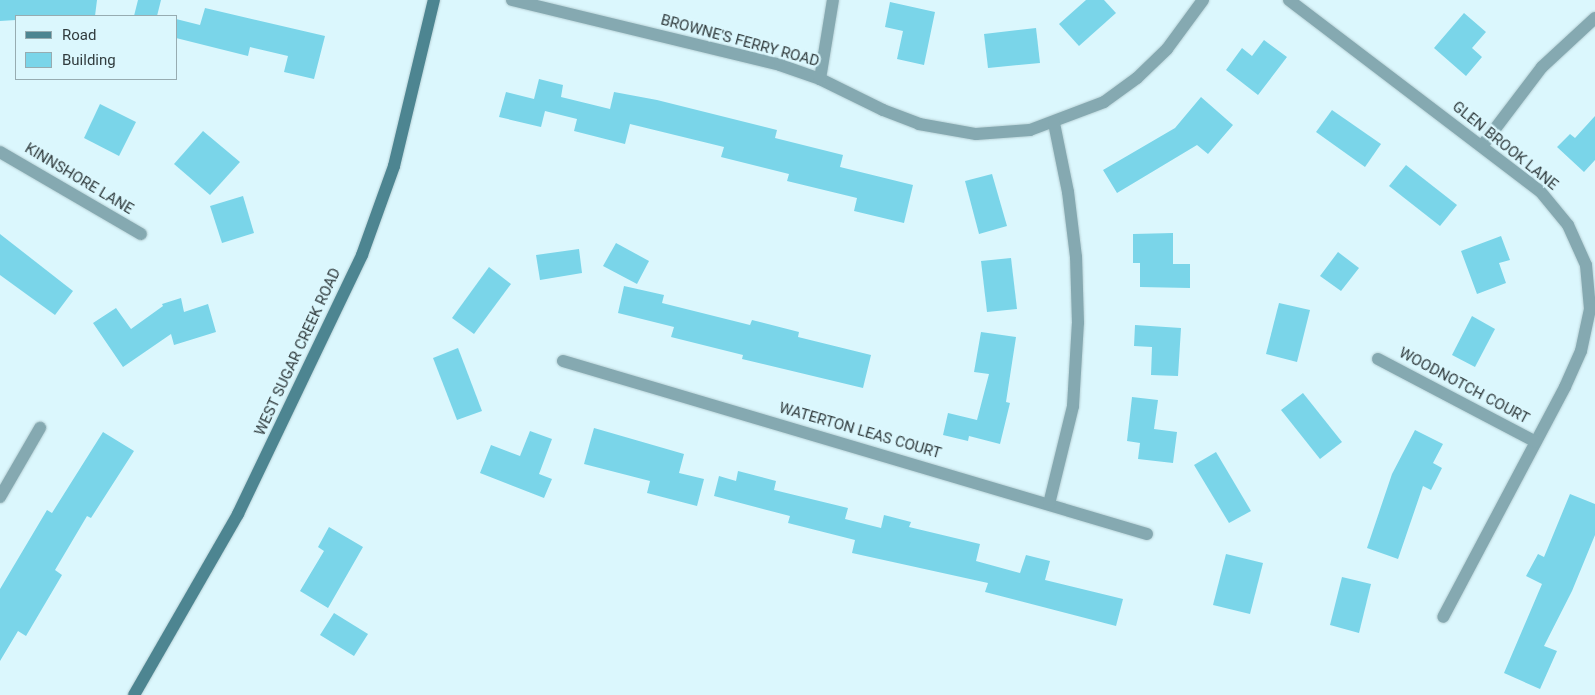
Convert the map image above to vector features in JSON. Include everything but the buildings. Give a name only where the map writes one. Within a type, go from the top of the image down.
[{"type":"main road","name":"WEST SUGAR CREEK ROAD","points":[[134,695],[238,514],[362,255],[396,158],[434,0]]},
{"type":"street","name":"BROWNE'S FERRY ROAD","points":[[512,0],[780,65],[820,79],[883,110],[938,129],[976,134],[1010,133],[1054,124],[1104,102],[1137,78],[1166,49],[1204,0]]},
{"type":"street","points":[[820,79],[833,0]]},
{"type":"street","name":"GLEN BROOK LANE","points":[[1289,0],[1482,146],[1550,202],[1568,225],[1581,251],[1588,280],[1590,309],[1581,351],[1536,442],[1443,617]]},
{"type":"street","points":[[1482,146],[1530,81],[1595,18]]},
{"type":"street","points":[[1049,504],[1072,406],[1078,323],[1072,220],[1054,124]]},
{"type":"street","name":"KINNSHORE LANE","points":[[0,152],[141,234]]},
{"type":"street","name":"WOODNOTCH COURT","points":[[1378,359],[1536,442]]},
{"type":"street","name":"WATERTON LEAS COURT","points":[[563,361],[1147,534]]},
{"type":"street","points":[[0,497],[40,428]]}]
